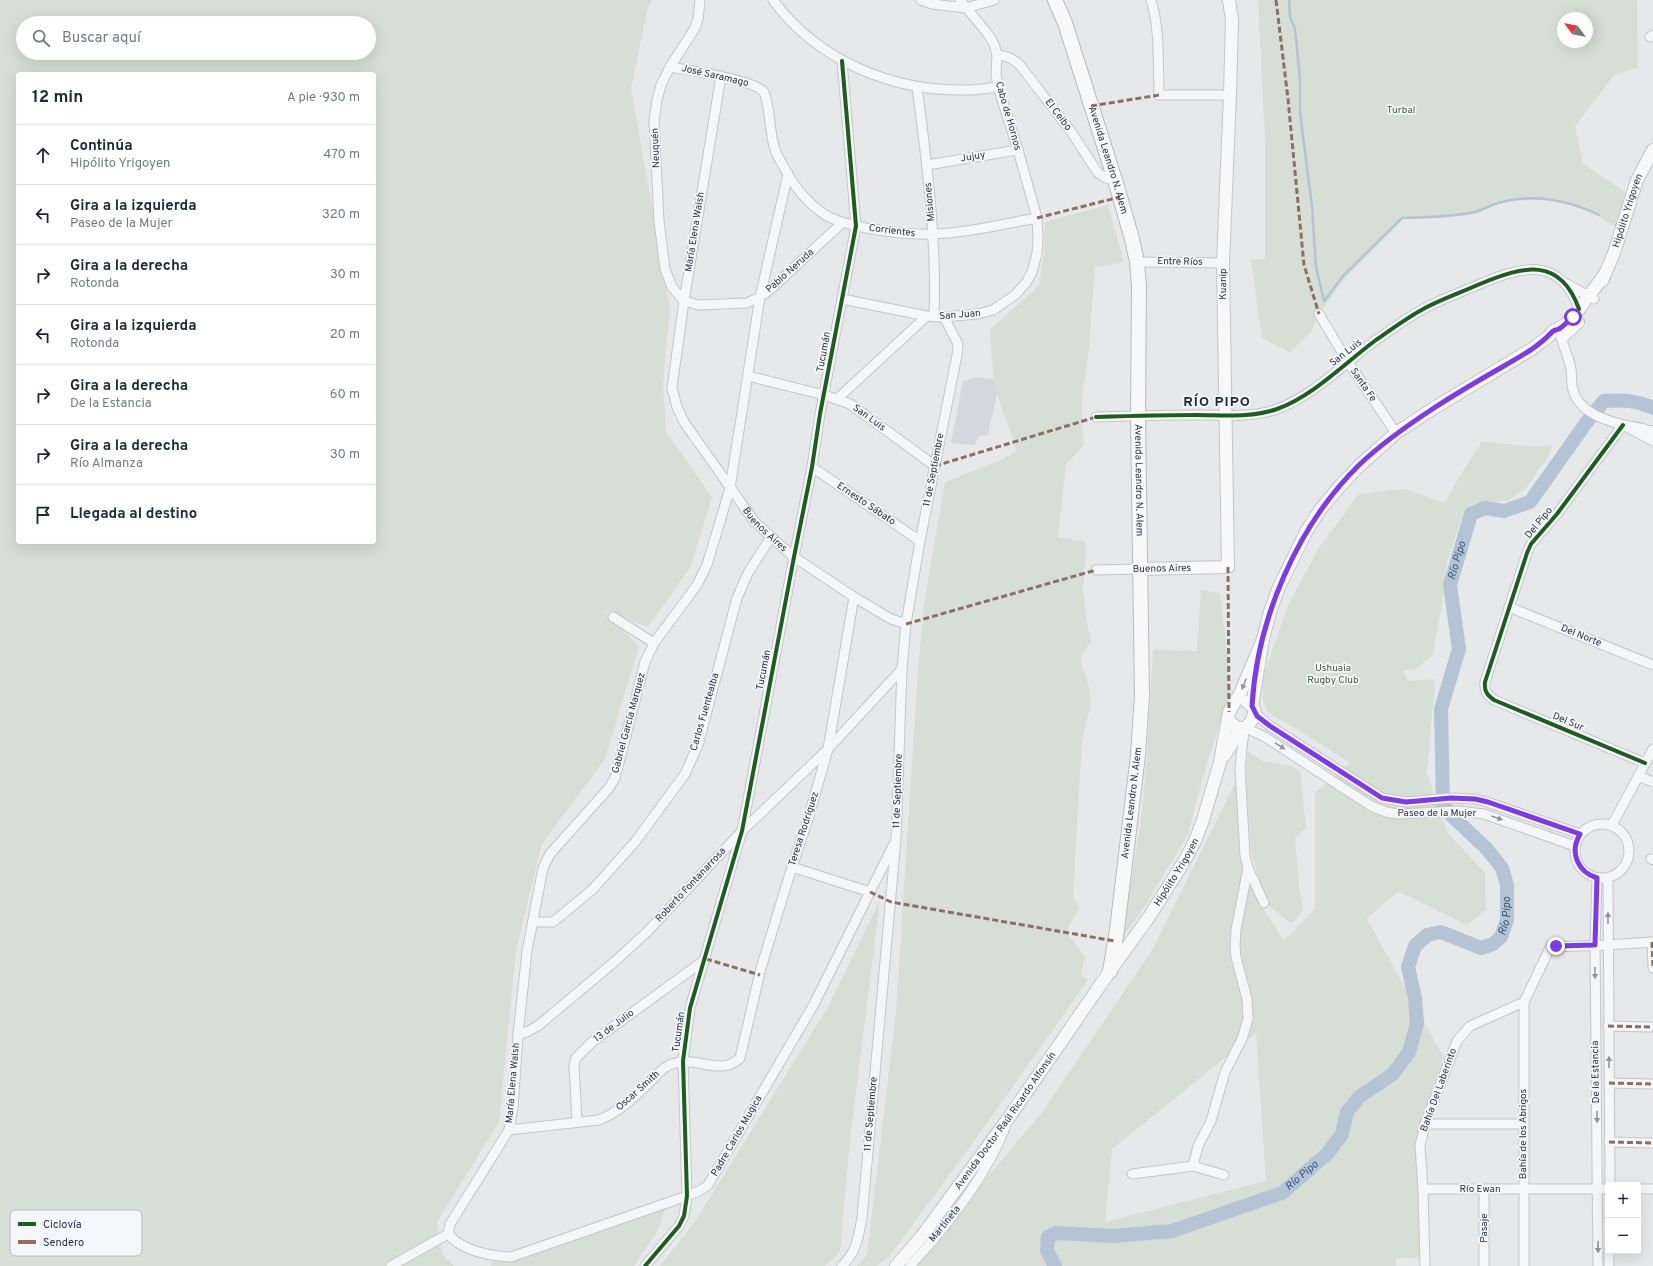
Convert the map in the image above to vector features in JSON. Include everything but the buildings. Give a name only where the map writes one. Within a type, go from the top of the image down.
[{"type":"highway","name":"Avenida Leandro N. Alem","points":[[1055,0],[1065,23],[1115,180],[1137,262],[1139,315],[1138,416],[1141,569],[1141,725],[1122,887],[1110,971]]},
{"type":"main road","name":"Kuanip","points":[[1228,567],[1223,263],[1232,20],[1229,0]]},
{"type":"main road","name":"Hipólito Yrigoyen","points":[[1254,709],[1263,639],[1270,612],[1279,586],[1292,558],[1320,510],[1358,466],[1396,433],[1539,344],[1556,338],[1576,324],[1587,311],[1592,297],[1605,274],[1614,253],[1637,180],[1653,150]]},
{"type":"main road","name":"Hipólito Yrigoyen","points":[[1556,338],[1569,321],[1592,297]]},
{"type":"main road","name":"Buenos Aires","points":[[1141,569],[1228,567]]},
{"type":"main road","name":"Hipólito Yrigoyen","points":[[1236,702],[1263,639]]},
{"type":"main road","points":[[1245,701],[1254,709],[1244,728],[1234,727],[1229,720],[1231,708],[1236,702],[1245,701]]},
{"type":"main road","name":"Hipólito Yrigoyen","points":[[1110,971],[1149,917],[1185,860],[1195,841],[1203,820],[1220,762],[1229,720]]},
{"type":"main road","name":"Hipólito Yrigoyen","points":[[1220,762],[1244,728]]},
{"type":"main road","name":"Avenida Doctor Raúl Ricardo Alfonsín","points":[[896,1266],[922,1236],[1010,1116],[1110,971]]},
{"type":"street","name":"Neuquén","points":[[684,301],[672,287],[665,269],[659,221],[654,120],[660,85],[695,28],[698,20],[700,0]]},
{"type":"street","points":[[773,0],[798,28],[819,46],[842,61],[888,80],[917,87],[968,90],[998,87]]},
{"type":"street","points":[[921,0],[932,4],[966,8],[994,0]]},
{"type":"street","name":"Cabo de Hornos","points":[[960,0],[988,34],[994,44],[997,54],[996,74],[998,87],[1037,218]]},
{"type":"street","points":[[1151,0],[1156,27],[1159,95],[1230,95]]},
{"type":"street","name":"El Ceibo","points":[[997,54],[1010,58],[1019,64],[1070,130],[1098,173],[1106,178],[1115,180]]},
{"type":"street","name":"Tucumán","points":[[645,1266],[679,1226],[684,1216],[687,1196],[683,1061],[690,1008],[706,959],[742,831],[812,467],[856,226],[842,61]]},
{"type":"street","name":"José Saramago","points":[[670,67],[721,76],[759,87]]},
{"type":"street","name":"María Elena Walsh","points":[[672,388],[684,301],[721,76]]},
{"type":"street","name":"Corrientes","points":[[759,87],[764,92],[768,100],[769,120],[774,147],[788,174],[813,205],[827,216],[842,223],[856,226],[898,233],[933,234],[967,231],[1037,218]]},
{"type":"street","name":"Misiones","points":[[917,87],[927,165],[933,234],[930,316]]},
{"type":"street","name":"Jujuy","points":[[927,165],[1018,150]]},
{"type":"street","name":"Gabriel García Marquez","points":[[550,854],[600,800],[615,778],[645,662],[654,643],[697,585],[707,565],[730,488],[760,297],[788,174]]},
{"type":"street","name":"San Juan","points":[[842,300],[930,316],[944,317],[977,314],[993,310],[1015,295],[1026,283],[1032,272],[1037,254],[1037,218]]},
{"type":"street","name":"Pablo Neruda","points":[[684,301],[699,305],[747,303],[760,297],[842,223]]},
{"type":"street","name":"Entre Ríos","points":[[1137,262],[1223,263]]},
{"type":"street","name":"San Luis","points":[[1096,417],[1226,415],[1265,412],[1292,403],[1305,395],[1376,340],[1423,309],[1500,276],[1539,269],[1551,273],[1592,297]]},
{"type":"street","name":"San Luis","points":[[1564,282],[1571,291],[1579,310]]},
{"type":"street","name":"Santa Fe","points":[[1319,314],[1348,362],[1396,433]]},
{"type":"street","points":[[837,399],[930,316]]},
{"type":"street","name":"11 de Septiembre","points":[[842,1266],[850,1258],[856,1248],[862,1218],[896,839],[902,669],[906,624],[920,541],[957,355],[958,344],[944,317]]},
{"type":"street","points":[[1556,338],[1569,360],[1575,397],[1583,406],[1594,415],[1610,421],[1623,425],[1641,427],[1653,432]]},
{"type":"street","name":"San Luis","points":[[748,376],[824,395],[850,404],[935,466]]},
{"type":"street","name":"Buenos Aires","points":[[672,388],[677,407],[684,422],[754,521],[794,557],[854,597],[891,619],[906,624]]},
{"type":"street","points":[[1623,425],[1653,441]]},
{"type":"street","name":"Del Pipo","points":[[1486,692],[1485,682],[1526,553],[1531,544],[1557,514],[1623,425]]},
{"type":"street","name":"Ernesto Sábato","points":[[812,467],[920,541]]},
{"type":"street","name":"Carlos Fuentealba","points":[[533,922],[553,922],[592,890],[635,842],[685,774],[698,745],[737,598],[748,573],[771,537]]},
{"type":"street","name":"Buenos Aires","points":[[1096,570],[1141,569]]},
{"type":"street","name":"Teresa Rodríguez","points":[[740,1058],[761,968],[809,816],[828,749],[854,597]]},
{"type":"street","name":"Del Norte","points":[[1509,607],[1653,665]]},
{"type":"street","points":[[613,617],[654,643]]},
{"type":"street","name":"Roberto Fontanarrosa","points":[[518,1035],[539,1025],[613,963],[646,933],[742,831],[828,749],[902,669]]},
{"type":"street","name":"Del Sur","points":[[1486,692],[1494,700],[1645,763]]},
{"type":"street","name":"Paseo de la Mujer","points":[[1254,709],[1257,716],[1270,726],[1382,798],[1406,802],[1451,798],[1475,799],[1488,802],[1580,834]]},
{"type":"street","points":[[1244,728],[1240,768],[1245,855],[1248,868],[1264,903]]},
{"type":"street","name":"Paseo de la Mujer","points":[[1244,728],[1265,737],[1375,808],[1398,814],[1459,811],[1484,814],[1575,846]]},
{"type":"street","points":[[1612,825],[1653,749]]},
{"type":"street","points":[[1638,776],[1653,782]]},
{"type":"street","points":[[1595,825],[1612,825],[1626,836],[1630,853],[1628,862],[1623,870],[1608,878],[1589,876],[1577,863],[1575,855],[1575,846],[1580,834],[1587,828],[1595,825]]},
{"type":"street","name":"Padre Carlos Mugica","points":[[448,1234],[453,1240],[462,1246],[497,1256],[511,1257],[687,1196],[708,1185],[798,1032],[896,839]]},
{"type":"street","name":"María Elena Walsh","points":[[448,1234],[450,1224],[509,1130],[527,951],[543,868],[550,854]]},
{"type":"street","points":[[792,867],[870,892]]},
{"type":"street","points":[[1193,1166],[1198,1146],[1211,1121],[1225,1072],[1242,1039],[1248,1019],[1247,999],[1236,957],[1235,946],[1236,930],[1248,868]]},
{"type":"street","name":"De la Estancia","points":[[1597,878],[1595,945],[1598,1266]]},
{"type":"street","name":"De la Estancia","points":[[1608,878],[1610,1182]]},
{"type":"street","points":[[1524,1002],[1551,947],[1595,945],[1608,946],[1653,942],[1653,968]]},
{"type":"street","name":"13 de Julio","points":[[577,1122],[574,1065],[576,1058],[592,1042],[706,959]]},
{"type":"street","name":"Bahía de los Abrigos","points":[[1524,1002],[1524,1266]]},
{"type":"street","name":"Bahía Del Laberinto","points":[[1424,1266],[1423,1189],[1420,1146],[1425,1124],[1457,1041],[1462,1033],[1470,1026],[1524,1002]]},
{"type":"street","points":[[1608,1026],[1650,1027]]},
{"type":"street","name":"Oscar Smith","points":[[509,1130],[599,1120],[610,1116],[623,1107],[671,1063],[683,1061],[724,1067],[734,1064],[740,1058]]},
{"type":"street","points":[[1609,1083],[1651,1084]]},
{"type":"street","name":"Martineta","points":[[910,1266],[954,1215],[996,1150],[1010,1116]]},
{"type":"street","points":[[1425,1124],[1523,1124]]},
{"type":"street","points":[[1609,1142],[1653,1143]]},
{"type":"street","points":[[1132,1174],[1193,1166],[1224,1175]]},
{"type":"street","name":"Río Ewan","points":[[1423,1189],[1605,1189]]},
{"type":"street","points":[[1641,1189],[1653,1189]]},
{"type":"street","name":"Pasaje","points":[[1484,1190],[1484,1266]]},
{"type":"street","points":[[391,1266],[448,1234]]},
{"type":"street","points":[[1609,1254],[1609,1266]]},
{"type":"shaded area","points":[[977,377],[1000,381],[988,435],[979,436],[974,445],[951,443],[963,381]]},
{"type":"green space","points":[[0,0],[652,0],[648,6],[631,89],[670,308],[663,383],[666,432],[712,497],[691,566],[648,627],[604,611],[639,646],[605,759],[542,844],[516,950],[499,1122],[437,1222],[442,1254],[454,1266],[0,1266]]},
{"type":"green space","name":"Turbal","points":[[1258,0],[1637,0],[1638,68],[1615,74],[1575,126],[1583,164],[1631,196],[1620,230],[1592,213],[1577,207],[1562,203],[1531,200],[1515,201],[1496,205],[1476,213],[1458,216],[1403,219],[1345,278],[1319,314],[1311,332],[1290,352],[1262,338],[1251,260],[1265,259],[1265,139]]},
{"type":"green space","points":[[1108,205],[1124,262],[1095,267],[1088,357],[1082,397],[1084,445],[1066,464],[1058,537],[1086,542],[1083,590],[1086,618],[1091,641],[1080,659],[1088,683],[1091,703],[1082,742],[1073,895],[1079,909],[1066,932],[1085,957],[1081,975],[1088,980],[982,1130],[889,1257],[876,1266],[857,1266],[867,1255],[896,1012],[918,670],[924,605],[945,482],[999,461],[1017,451],[994,386],[990,329],[1039,286],[1044,253],[1045,222]]},
{"type":"green space","name":"Ushuaia Rugby Club","points":[[1482,442],[1536,447],[1552,445],[1547,458],[1526,488],[1508,501],[1481,503],[1469,507],[1461,520],[1447,562],[1442,606],[1432,656],[1417,668],[1403,671],[1408,681],[1435,679],[1427,773],[1447,832],[1485,873],[1486,910],[1467,925],[1398,891],[1367,919],[1444,1058],[1419,1129],[1418,1147],[1421,1257],[1396,1258],[1396,1266],[906,1266],[919,1257],[1041,1114],[1152,950],[1235,783],[1260,904],[1284,941],[1315,909],[1315,793],[1350,763],[1297,729],[1268,713],[1263,699],[1262,680],[1289,603],[1319,548],[1359,494],[1404,489],[1445,503],[1462,472]],"holes":[[[1256,1033],[1266,1181],[1105,1222],[1112,1149]]]},
{"type":"green space","points":[[1201,590],[1220,593],[1230,690],[1201,784],[1188,834],[1145,906],[1122,938],[1141,820],[1147,758],[1153,650],[1197,651]]},
{"type":"green space","points":[[1248,752],[1262,761],[1292,766],[1300,771],[1306,828],[1295,837],[1299,888],[1303,909],[1298,917],[1291,923],[1270,907],[1264,894],[1251,852],[1246,768]]},
{"type":"green space","points":[[880,900],[850,1140],[840,1252],[825,1266],[660,1266],[694,1223],[828,1007]]},
{"type":"green space","points":[[665,1208],[659,1228],[634,1266],[491,1266],[491,1262],[516,1261]]},
{"type":"waterway","points":[[1289,0],[1290,17],[1295,29],[1300,79],[1300,113],[1312,206],[1316,267],[1324,301]]},
{"type":"waterway","points":[[1325,300],[1343,276],[1402,218],[1466,214],[1511,200],[1537,198],[1575,205],[1599,215]]},
{"type":"waterway","name":"Río Pipo","points":[[1055,1266],[1047,1251],[1048,1237],[1056,1233],[1114,1236],[1172,1231],[1282,1193],[1328,1153],[1342,1134],[1347,1112],[1359,1097],[1393,1074],[1409,1052],[1417,1023],[1415,998],[1408,967],[1415,946],[1427,935],[1441,932],[1481,948],[1493,944],[1501,937],[1507,920],[1507,885],[1502,868],[1487,849],[1451,815],[1443,804],[1441,709],[1459,649],[1450,585],[1471,514],[1485,508],[1504,511],[1530,502],[1586,423],[1604,401],[1629,401],[1641,403],[1653,408]]},
{"type":"marked path","points":[[1276,0],[1288,99],[1304,265],[1319,314]]},
{"type":"marked path","points":[[1091,106],[1159,95]]},
{"type":"marked path","points":[[1037,218],[1120,197]]},
{"type":"marked path","points":[[935,466],[1096,417]]},
{"type":"marked path","points":[[1228,567],[1229,712]]},
{"type":"marked path","points":[[906,624],[1096,570]]},
{"type":"marked path","points":[[870,892],[891,902],[1115,941]]},
{"type":"marked path","points":[[1652,942],[1653,968]]},
{"type":"marked path","points":[[706,959],[760,975]]},
{"type":"marked path","points":[[1608,1026],[1650,1027]]},
{"type":"marked path","points":[[1609,1083],[1651,1084]]},
{"type":"marked path","points":[[1609,1142],[1653,1143]]},
{"type":"cycle path","points":[[645,1266],[679,1226],[684,1216],[687,1196],[683,1061],[690,1008],[742,831],[812,467],[820,414],[856,226],[842,61]]},
{"type":"cycle path","points":[[1096,417],[1248,415],[1277,409],[1316,388],[1376,340],[1400,323],[1432,305],[1511,273],[1525,270],[1538,270],[1551,273],[1562,280],[1571,292],[1579,309]]},
{"type":"cycle path","points":[[1623,425],[1557,514],[1531,544],[1485,682],[1485,688],[1486,692],[1494,700],[1645,763]]},
{"type":"district","name":"RÍO PIPO","points":[[1217,402]]},
{"type":"route","points":[[1556,946],[1595,945],[1597,878],[1589,876],[1577,863],[1575,846],[1580,834],[1488,802],[1475,799],[1451,798],[1406,802],[1392,801],[1382,798],[1265,723],[1257,716],[1252,706],[1263,639],[1279,586],[1306,532],[1320,510],[1358,466],[1396,433],[1434,408],[1532,349],[1552,332],[1561,328],[1573,317]]}]
